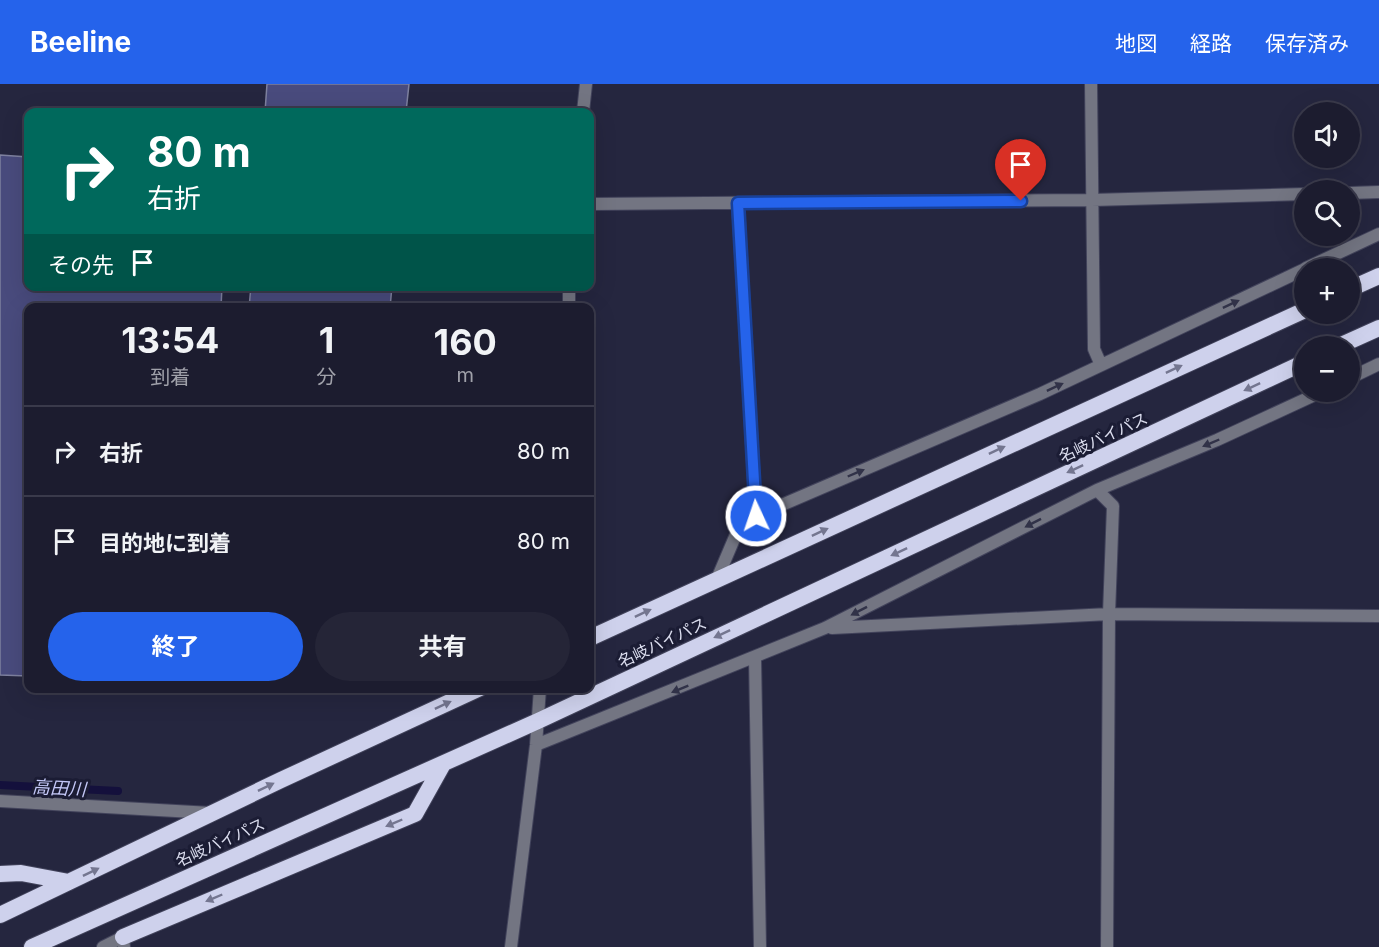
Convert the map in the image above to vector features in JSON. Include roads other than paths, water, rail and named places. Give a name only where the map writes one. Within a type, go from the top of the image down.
[{"type":"highway","points":[[1360,285],[1379,276]]},
{"type":"highway","name":"名岐バイパス","points":[[594,636],[1294,315]]},
{"type":"highway","points":[[1360,336],[1379,328]]},
{"type":"highway","name":"名岐バイパス","points":[[32,947],[538,721],[1294,367]]},
{"type":"highway","name":"名岐バイパス","points":[[0,915],[469,693]]},
{"type":"highway","points":[[124,942],[415,814],[442,764]]},
{"type":"highway","points":[[0,874],[21,873],[69,882]]},
{"type":"street","points":[[583,108],[586,84]]},
{"type":"street","points":[[1091,84],[1094,349],[1101,365]]},
{"type":"street","points":[[1360,193],[1379,192]]},
{"type":"street","points":[[594,204],[1092,200],[1294,194]]},
{"type":"street","points":[[738,203],[756,516]]},
{"type":"street","points":[[1328,258],[1379,234]]},
{"type":"street","points":[[717,579],[737,532],[756,516],[1040,394],[1294,274]]},
{"type":"street","points":[[1360,373],[1379,364]]},
{"type":"street","points":[[536,746],[825,628],[1097,490],[1217,440],[1299,402]]},
{"type":"street","points":[[1097,490],[1113,506],[1109,614],[1107,947]]},
{"type":"street","points":[[825,628],[1109,614],[1379,616]]},
{"type":"street","points":[[755,658],[760,947]]},
{"type":"street","points":[[511,947],[536,746],[540,693]]},
{"type":"street","points":[[0,801],[212,813]]},
{"type":"street","points":[[103,947],[124,942]]},
{"type":"waterway","name":"高田川","points":[[0,785],[118,791]]}]
